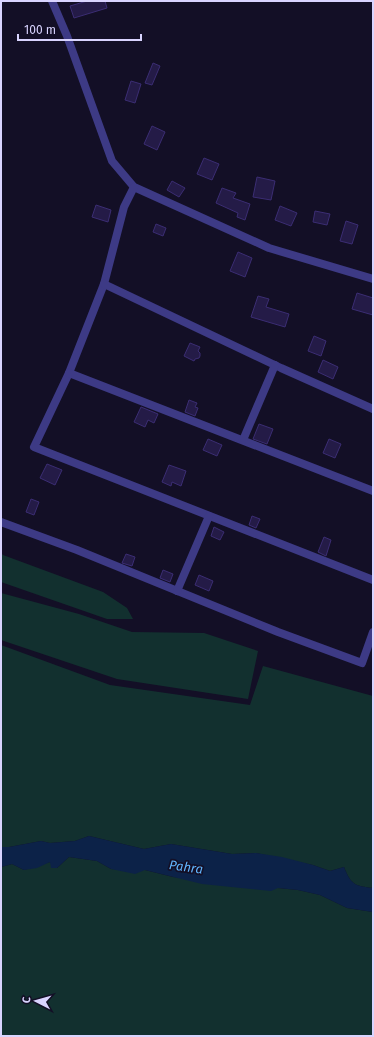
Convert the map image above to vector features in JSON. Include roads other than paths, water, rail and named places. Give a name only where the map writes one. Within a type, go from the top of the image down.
[{"type":"street","points":[[52,1],[67,36],[112,162],[134,187],[268,248],[373,279]]},
{"type":"street","points":[[134,187],[124,207],[104,284],[69,373],[34,447],[373,580]]},
{"type":"street","points":[[104,284],[275,365],[373,409]]},
{"type":"street","points":[[243,440],[275,365]]},
{"type":"street","points":[[69,373],[373,490]]},
{"type":"street","points":[[177,591],[209,516]]},
{"type":"street","points":[[1,522],[77,550],[278,632],[362,663],[373,632]]},
{"type":"water","name":"Pahra","points":[[89,836],[144,849],[171,844],[232,854],[256,853],[282,857],[330,871],[344,867],[349,878],[354,884],[373,888],[373,912],[347,908],[320,895],[298,890],[278,888],[271,891],[202,884],[145,870],[135,874],[111,869],[97,861],[69,857],[57,868],[51,868],[50,862],[37,868],[24,870],[12,864],[1,867],[1,847],[41,841],[50,843],[75,841]]}]
